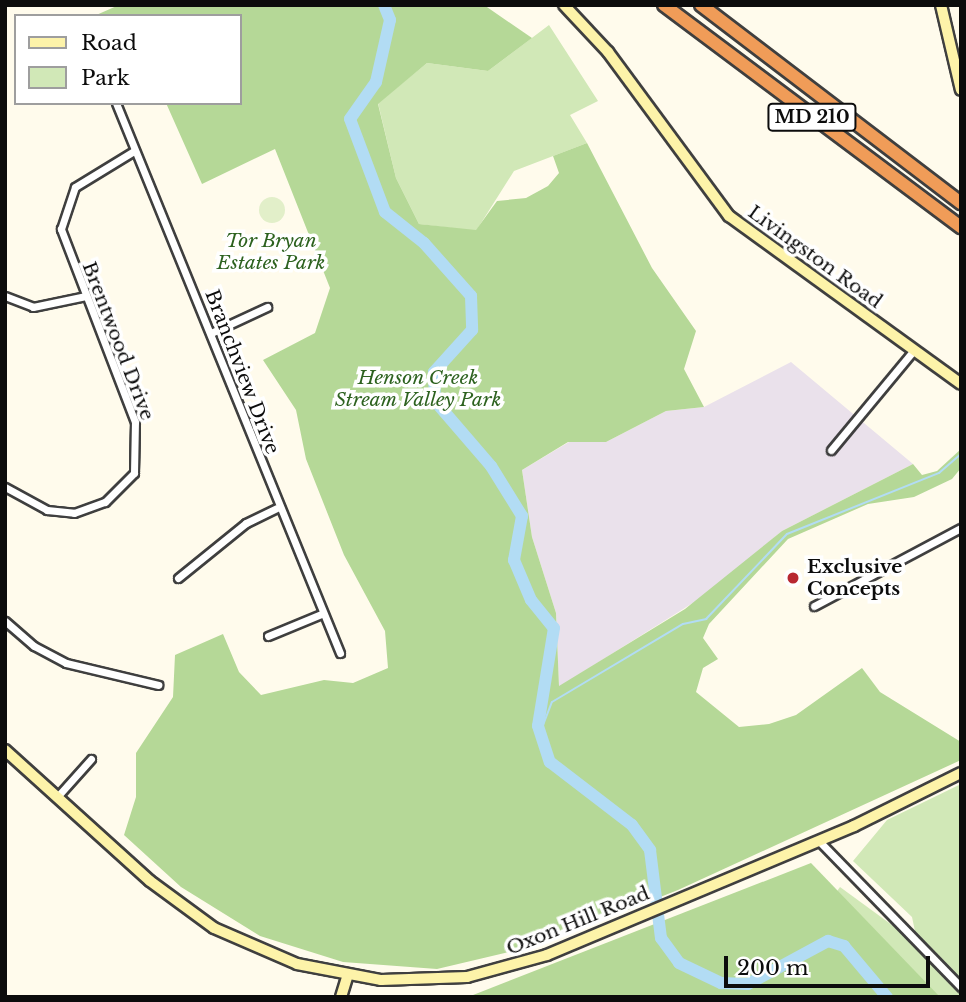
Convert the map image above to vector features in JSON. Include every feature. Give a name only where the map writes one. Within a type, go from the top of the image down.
[{"type":"highway","name":"MD 210","points":[[664,5],[961,227]]},
{"type":"highway","name":"MD 210","points":[[701,5],[961,203]]},
{"type":"main road","name":"Livingston Road","points":[[564,5],[610,55],[729,216],[961,384]]},
{"type":"main road","points":[[941,5],[961,90]]},
{"type":"main road","name":"Oxon Hill Road","points":[[5,750],[206,924],[269,955],[347,977],[421,981],[485,974],[639,916],[819,841],[961,773]]},
{"type":"main road","points":[[341,997],[347,977]]},
{"type":"street","name":"Branchview Drive","points":[[117,105],[211,333],[277,508],[340,653]]},
{"type":"street","name":"Brentwood Drive","points":[[5,487],[47,510],[74,513],[106,502],[134,473],[135,422],[63,240],[64,208],[84,177],[134,151]]},
{"type":"street","points":[[5,296],[33,307],[86,296]]},
{"type":"street","points":[[211,333],[267,307]]},
{"type":"street","points":[[831,450],[914,350]]},
{"type":"street","points":[[177,578],[235,530],[277,508]]},
{"type":"street","points":[[814,606],[961,528]]},
{"type":"street","points":[[268,636],[321,614]]},
{"type":"street","points":[[5,621],[66,663],[158,685]]},
{"type":"street","points":[[57,797],[91,759]]},
{"type":"street","points":[[819,841],[961,987]]},
{"type":"shaded area","points":[[791,362],[913,464],[782,531],[707,594],[559,687],[556,613],[532,537],[522,470],[569,442],[606,442],[666,411],[704,407]]},
{"type":"green space","name":"Henson Creek Stream Valley Park","points":[[119,5],[484,5],[532,38],[488,71],[427,63],[378,104],[396,178],[419,224],[476,230],[497,201],[526,198],[548,186],[559,173],[553,156],[587,143],[652,268],[696,331],[684,369],[704,407],[666,411],[606,442],[568,442],[522,470],[532,537],[556,613],[559,686],[685,609],[782,531],[913,464],[922,475],[937,471],[961,449],[961,468],[952,479],[914,497],[868,504],[788,539],[709,624],[703,638],[718,659],[703,668],[696,692],[739,727],[769,724],[796,715],[862,668],[880,692],[961,742],[961,760],[678,890],[539,945],[437,969],[343,962],[260,936],[181,887],[124,835],[136,797],[136,753],[173,697],[175,655],[223,634],[239,672],[261,695],[324,680],[353,683],[388,668],[385,631],[344,555],[306,459],[296,410],[263,360],[315,333],[330,288],[275,149],[202,184],[167,105],[242,105],[242,14],[99,14]]},
{"type":"green space","points":[[549,25],[598,101],[570,115],[587,143],[514,171],[476,231],[419,224],[396,178],[378,103],[427,63],[488,71]]},
{"type":"green space","points":[[272,197],[281,201],[285,210],[281,219],[272,223],[263,219],[259,210],[263,201]]},
{"type":"green space","points":[[961,784],[961,980],[916,936],[912,917],[853,861],[887,820]]},
{"type":"green space","points":[[811,863],[940,997],[468,997]]},
{"type":"green space","points":[[840,887],[907,936],[961,989],[961,997],[908,997],[797,947]]},
{"type":"waterway","points":[[384,5],[390,20],[376,82],[350,119],[385,212],[424,243],[471,296],[472,330],[434,372],[435,401],[491,466],[522,516],[514,560],[531,600],[554,628],[538,726],[550,762],[632,825],[650,850],[661,938],[679,963],[721,983],[748,984],[828,941],[844,946],[887,997]]},
{"type":"waterway","points":[[540,733],[552,702],[683,624],[706,619],[787,534],[939,473],[961,454]]},
{"type":"place","name":"Exclusive Concepts","points":[[793,578]]},
{"type":"park label","name":"Tor Bryan Estates Park","points":[[271,252]]}]
